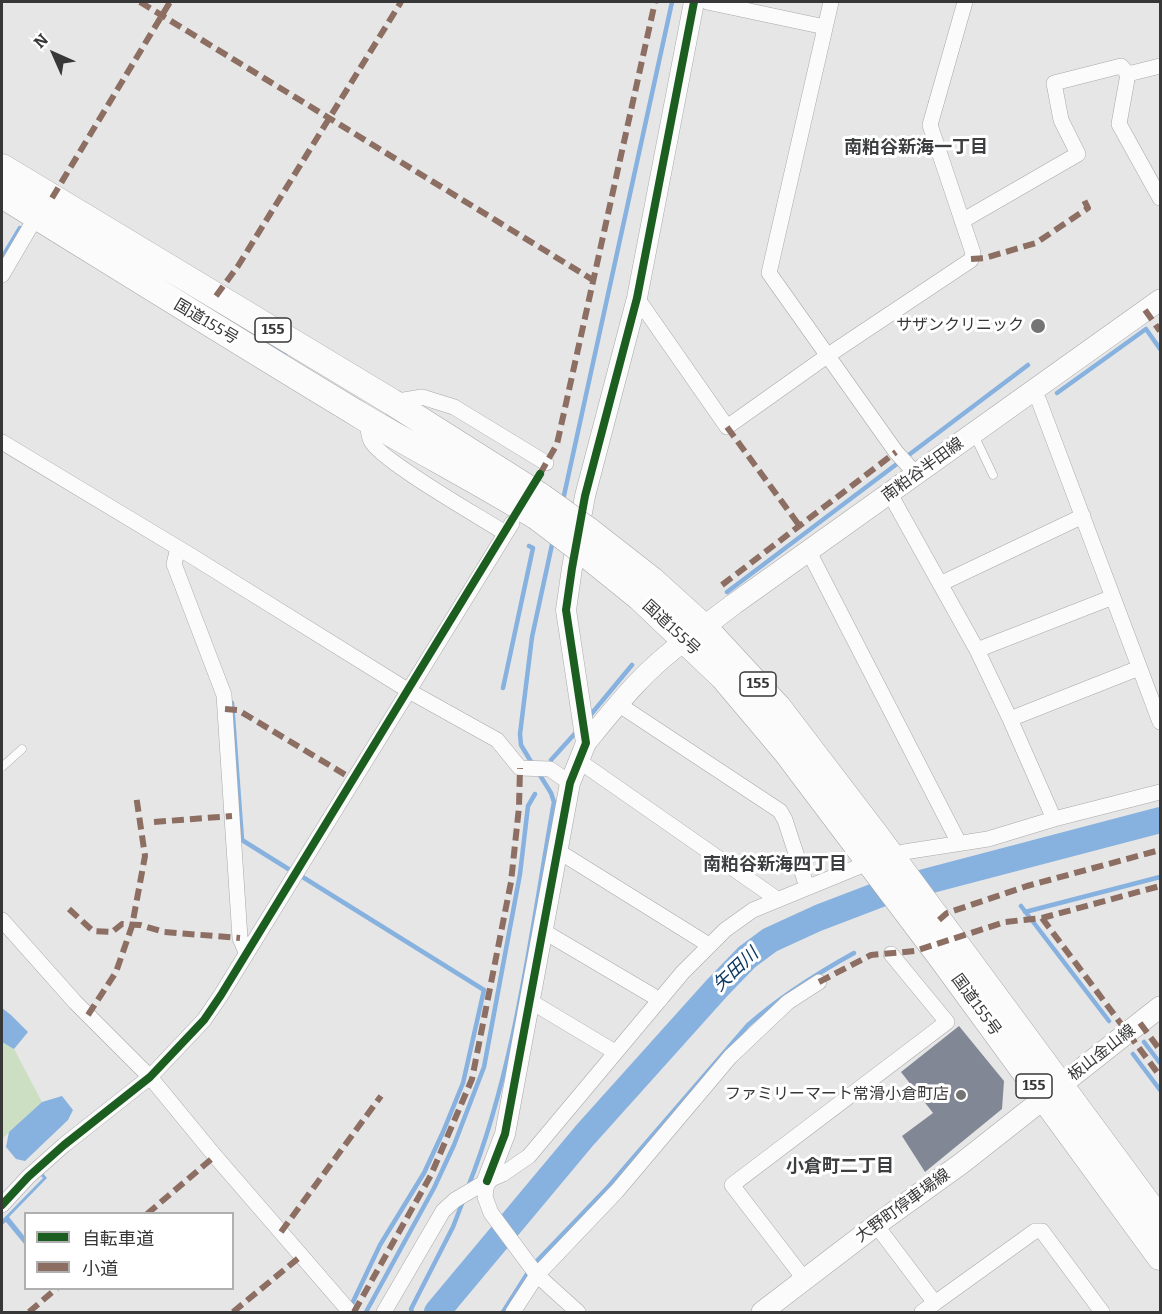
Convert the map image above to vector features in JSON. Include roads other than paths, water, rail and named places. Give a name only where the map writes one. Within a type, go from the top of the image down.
[{"type":"highway","name":"国道155号","points":[[2,167],[392,402],[585,541],[640,598],[695,634],[723,677],[884,864],[1052,1091],[1161,1257]]},
{"type":"highway","name":"国道155号","points":[[2,195],[192,314],[367,419],[489,487],[539,507]]},
{"type":"highway","name":"国道155号","points":[[1052,1091],[1161,1220]]},
{"type":"main road","name":"南粕谷半田線","points":[[695,634],[1161,300]]},
{"type":"main road","name":"板山金山線","points":[[1052,1091],[1161,1007]]},
{"type":"main road","name":"大野町停車場線","points":[[762,1312],[962,1163],[1052,1091]]},
{"type":"street","points":[[694,2],[637,298],[585,496],[566,610],[582,752],[777,899]]},
{"type":"street","points":[[707,2],[825,27]]},
{"type":"street","points":[[831,2],[769,273],[896,452],[916,474]]},
{"type":"street","points":[[637,298],[727,427],[971,260],[973,253],[930,124],[965,2]]},
{"type":"street","points":[[962,221],[1078,154],[1061,120],[1054,83],[1121,66],[1128,74]]},
{"type":"street","points":[[1128,74],[1161,66]]},
{"type":"street","points":[[1128,74],[1119,124],[1161,198]]},
{"type":"street","points":[[2,275],[36,217]]},
{"type":"street","points":[[1033,392],[1039,401],[1161,722]]},
{"type":"street","points":[[392,402],[422,397],[454,407],[546,463]]},
{"type":"street","points":[[2,1205],[28,1177],[64,1145],[150,1077],[204,1020],[509,528],[416,476],[380,450],[370,440],[367,419]]},
{"type":"street","points":[[2,442],[409,691],[497,740],[520,768],[550,769],[570,783]]},
{"type":"street","points":[[890,494],[977,650],[1054,819]]},
{"type":"street","points":[[940,584],[1083,516]]},
{"type":"street","points":[[178,548],[174,564],[224,695],[240,938],[246,952]]},
{"type":"street","points":[[809,552],[959,843]]},
{"type":"street","points":[[977,650],[1113,597]]},
{"type":"street","points":[[578,1312],[536,1273],[491,1213],[485,1197],[487,1182],[505,1134],[570,783],[582,752],[618,704],[639,679],[663,657],[695,634]]},
{"type":"street","points":[[1010,719],[1139,668]]},
{"type":"street","points":[[618,704],[780,812],[785,820],[807,887]]},
{"type":"street","points":[[384,1312],[442,1211],[455,1200],[504,1174],[529,1156],[660,1000],[709,945],[739,918],[758,907],[807,887],[884,864],[959,843],[988,839],[1054,819],[1161,792]]},
{"type":"street","points":[[558,851],[709,945]]},
{"type":"street","points":[[2,920],[75,1002],[150,1077],[350,1312]]},
{"type":"street","points":[[543,931],[660,1000]]},
{"type":"street","points":[[805,1280],[732,1185],[947,1023],[891,954]]},
{"type":"street","points":[[513,1312],[536,1273],[617,1191],[730,1057],[770,1017],[819,982]]},
{"type":"street","points":[[530,1001],[615,1052]]},
{"type":"street","points":[[876,1225],[935,1303]]},
{"type":"street","points":[[921,1312],[1035,1231],[1042,1231],[1102,1312]]},
{"type":"lane","points":[[973,434],[993,475]]},
{"type":"lane","points":[[2,767],[22,749]]},
{"type":"water","points":[[2,1008],[28,1032],[14,1049],[2,1042]]},
{"type":"water","points":[[62,1096],[73,1110],[68,1120],[25,1161],[16,1159],[6,1147],[9,1132],[42,1102]]},
{"type":"water","points":[[42,1172],[47,1178],[9,1217],[24,1236],[24,1244],[6,1222],[2,1225],[2,1220],[43,1178],[40,1175]]},
{"type":"waterway","points":[[563,500],[672,2]]},
{"type":"waterway","points":[[2,258],[20,228]]},
{"type":"waterway","points":[[122,254],[285,354]]},
{"type":"waterway","points":[[1057,393],[1146,329],[1160,349]]},
{"type":"waterway","points":[[727,592],[1028,365]]},
{"type":"waterway","points":[[533,765],[521,745],[520,734],[532,637],[553,540]]},
{"type":"waterway","points":[[503,688],[533,548],[529,546]]},
{"type":"waterway","points":[[588,718],[632,665]]},
{"type":"waterway","points":[[232,703],[242,840],[290,870]]},
{"type":"waterway","points":[[551,760],[579,729]]},
{"type":"waterway","points":[[468,1187],[485,1141],[510,1046],[554,802],[538,772]]},
{"type":"waterway","points":[[366,1312],[434,1188],[454,1145],[484,1067],[520,874],[528,806],[535,794]]},
{"type":"waterway","name":"矢田川","points":[[437,1312],[585,1135],[717,988],[747,957],[770,940],[818,918],[886,892],[1160,820]]},
{"type":"waterway","points":[[301,876],[484,990],[463,1083],[443,1132],[424,1173],[380,1245],[351,1306]]},
{"type":"waterway","points":[[1025,912],[1160,877]]},
{"type":"waterway","points":[[1021,906],[1109,1021]]},
{"type":"waterway","points":[[534,1264],[608,1187],[748,1025],[799,986],[854,953]]},
{"type":"waterway","points":[[1144,1042],[1160,1063]]},
{"type":"waterway","points":[[1133,1054],[1160,1090]]},
{"type":"waterway","points":[[412,1312],[411,1309],[453,1227],[463,1201]]},
{"type":"waterway","points":[[503,1312],[529,1271]]},
{"type":"place","name":"サザンクリニック","points":[[1038,326]]},
{"type":"place","name":"ファミリーマート常滑小倉町店","points":[[961,1095]]},
{"type":"district","name":"南粕谷新海一丁目","points":[[916,148]]},
{"type":"district","name":"南粕谷新海四丁目","points":[[775,865]]},
{"type":"district","name":"小倉町二丁目","points":[[840,1167]]}]
